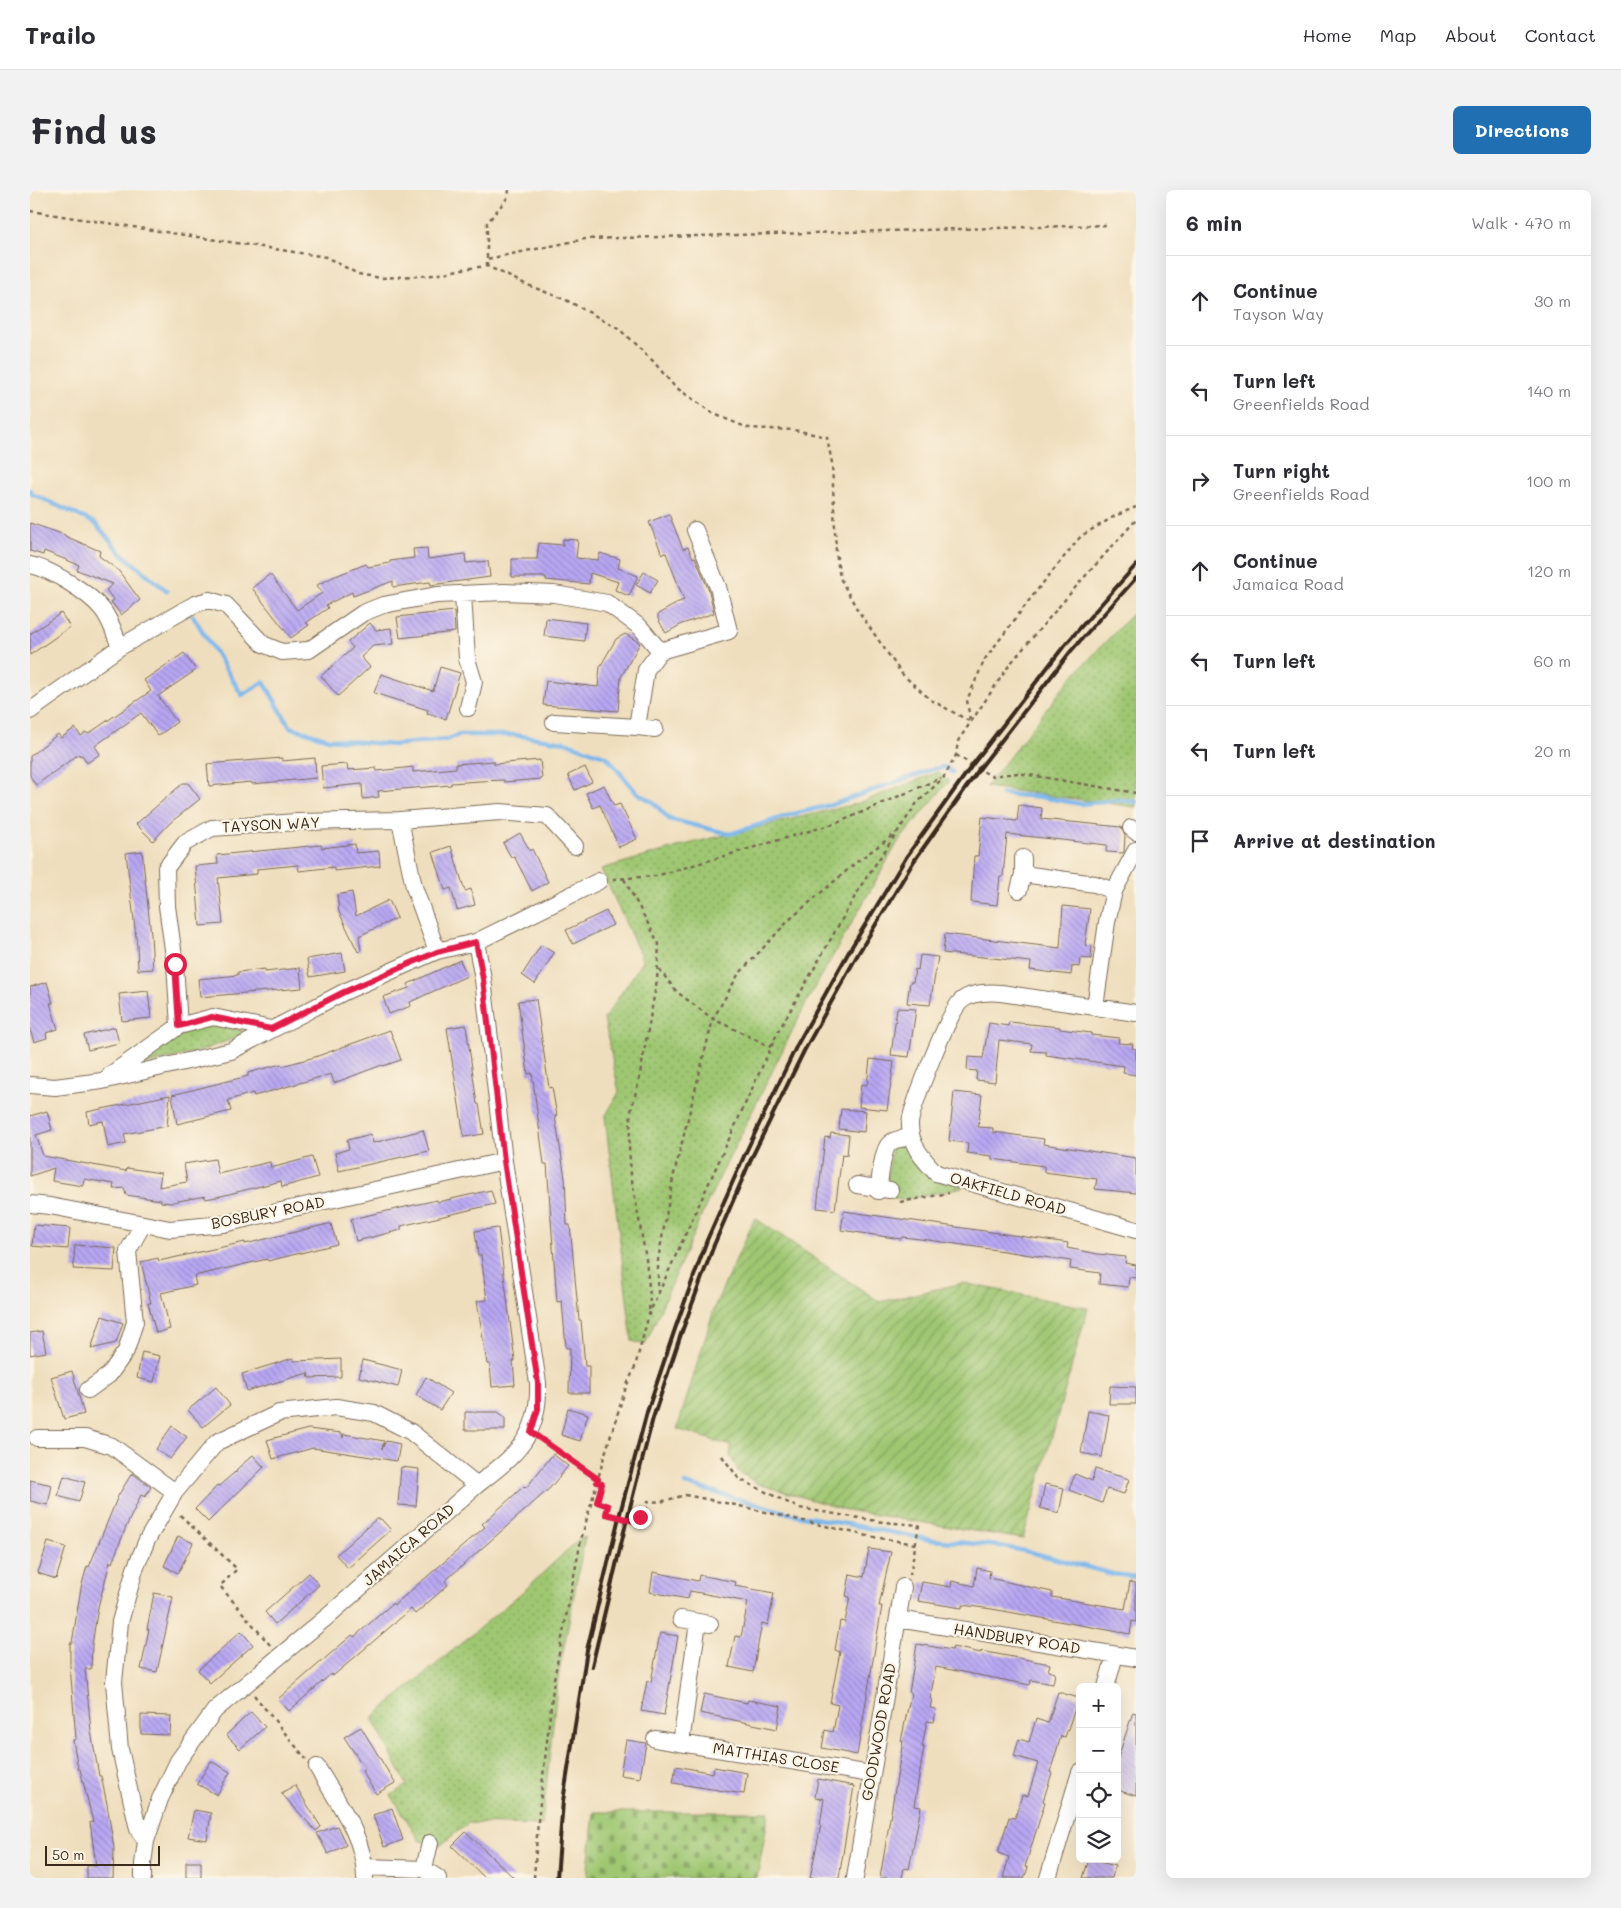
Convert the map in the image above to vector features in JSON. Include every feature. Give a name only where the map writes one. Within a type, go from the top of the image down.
[{"type":"street","points":[[637,727],[646,670],[660,652],[729,631],[718,587],[695,530]]},
{"type":"street","points":[[30,565],[61,578],[90,598],[102,609],[111,623],[120,647]]},
{"type":"street","points":[[30,711],[120,647],[195,604],[209,600],[226,605],[263,644],[282,652],[309,650],[363,613],[383,605],[437,595],[504,592],[554,594],[607,603],[640,627],[660,652]]},
{"type":"street","points":[[463,594],[468,659],[474,682],[468,708]]},
{"type":"street","points":[[554,722],[655,729]]},
{"type":"street","name":"TAYSON WAY","points":[[179,1026],[175,964],[167,906],[166,868],[185,843],[212,828],[297,822],[400,820],[500,812],[547,816],[575,846]]},
{"type":"street","points":[[400,820],[414,887],[437,952]]},
{"type":"street","points":[[1095,1007],[1107,922],[1114,891],[1136,850]]},
{"type":"street","points":[[1019,890],[1023,866],[1095,884],[1114,891]]},
{"type":"street","points":[[30,1085],[55,1087],[102,1081],[231,1051],[344,992],[437,952],[476,942],[599,880]]},
{"type":"street","name":"JAMAICA ROAD","points":[[143,1878],[146,1841],[160,1799],[178,1761],[215,1710],[477,1485],[502,1466],[516,1452],[531,1432],[538,1409],[538,1383],[504,1161],[483,979],[476,942]]},
{"type":"street","points":[[857,1185],[882,1190],[885,1152],[889,1144],[898,1139],[912,1138],[910,1123],[918,1097],[946,1025],[961,1001],[984,992],[1000,993],[1136,1013]]},
{"type":"street","points":[[102,1081],[179,1026],[212,1017],[271,1029]]},
{"type":"street","name":"OAKFIELD ROAD","points":[[912,1138],[920,1155],[936,1173],[1136,1230]]},
{"type":"street","name":"BOSBURY ROAD","points":[[30,1204],[50,1206],[170,1229],[223,1224],[504,1161]]},
{"type":"street","points":[[88,1390],[109,1375],[126,1351],[135,1322],[128,1251],[143,1224]]},
{"type":"street","points":[[146,1841],[138,1829],[120,1748],[114,1682],[120,1622],[135,1569],[147,1540],[172,1498],[217,1442],[279,1413],[336,1407],[374,1413],[411,1432],[477,1485]]},
{"type":"street","points":[[37,1438],[85,1438],[112,1446],[172,1498]]},
{"type":"street","name":"GOODWOOD ROAD","points":[[856,1878],[903,1587]]},
{"type":"street","points":[[681,1619],[704,1623],[681,1743]]},
{"type":"street","name":"HANDBURY ROAD","points":[[898,1619],[1136,1658]]},
{"type":"street","points":[[1107,1683],[1115,1655]]},
{"type":"street","name":"MATTHIAS CLOSE","points":[[655,1739],[872,1774]]},
{"type":"street","points":[[317,1768],[354,1829],[365,1873],[424,1868],[438,1878]]},
{"type":"street","points":[[1048,1878],[1080,1773]]},
{"type":"street","points":[[424,1868],[430,1843]]},
{"type":"path","points":[[487,266],[487,223],[508,197],[509,190]]},
{"type":"path","points":[[30,211],[326,257],[358,274],[381,278],[434,276],[463,269],[487,266],[523,284],[568,301],[618,328],[653,361],[674,386],[714,414],[748,428],[794,430],[828,437],[832,463],[836,552],[840,578],[857,609],[902,674],[931,700],[970,722]]},
{"type":"path","points":[[487,259],[585,239],[1109,224]]},
{"type":"path","points":[[970,722],[967,700],[985,659],[1034,594],[1082,536],[1115,516],[1136,507]]},
{"type":"path","points":[[649,1314],[778,1032],[862,884],[917,803],[944,777],[956,755],[958,741],[1010,664],[1136,520]]},
{"type":"path","points":[[956,755],[991,776],[1018,773],[1136,793]]},
{"type":"path","points":[[599,880],[656,876],[837,823],[944,777]]},
{"type":"path","points":[[658,1296],[658,1260],[673,1178],[713,1019],[738,975],[789,920],[899,830]]},
{"type":"path","points":[[534,1878],[538,1821],[554,1679],[581,1540],[626,1387],[635,1367],[649,1314],[650,1296],[646,1259],[631,1175],[629,1148],[631,1112],[642,1063],[658,968],[659,944],[624,878]]},
{"type":"path","points":[[658,968],[677,992],[713,1019],[772,1047]]},
{"type":"path","points":[[882,1190],[884,1200],[902,1202],[954,1192]]},
{"type":"path","points":[[531,1432],[602,1484],[597,1502],[608,1506],[606,1514],[634,1521],[635,1516],[640,1517],[642,1511],[646,1512],[648,1501],[660,1502],[686,1495],[868,1536],[915,1542]]},
{"type":"path","points":[[722,1456],[739,1479],[799,1508],[883,1522],[919,1525],[910,1577],[903,1587]]},
{"type":"path","points":[[172,1498],[237,1569],[220,1586],[280,1656]]},
{"type":"path","points":[[246,1684],[304,1758],[317,1768]]},
{"type":"green space","points":[[1136,610],[1136,807],[986,787],[1070,679]]},
{"type":"green space","points":[[938,772],[949,781],[898,842],[806,1003],[707,1203],[645,1345],[632,1341],[605,1117],[619,1092],[604,1019],[643,961],[601,869],[688,844],[859,803]]},
{"type":"green space","points":[[212,1025],[242,1030],[241,1036],[197,1052],[143,1065],[141,1062],[166,1043],[182,1034]]},
{"type":"green space","points":[[902,1142],[910,1150],[963,1187],[904,1200],[891,1198],[894,1185],[887,1181],[892,1146]]},
{"type":"green space","points":[[755,1218],[880,1302],[963,1283],[1088,1308],[1023,1539],[846,1510],[758,1484],[739,1472],[730,1456],[731,1446],[677,1429],[716,1303]]},
{"type":"green space","points":[[585,1537],[558,1678],[542,1825],[468,1823],[440,1846],[420,1841],[391,1795],[407,1785],[372,1718],[526,1589],[579,1539]]},
{"type":"green space","points":[[594,1812],[769,1812],[757,1878],[587,1878]]},
{"type":"building","points":[[669,514],[683,549],[688,547],[693,558],[695,557],[709,591],[714,613],[682,624],[666,633],[658,619],[658,614],[684,600],[666,553],[662,554],[649,522]]},
{"type":"building","points":[[30,523],[65,535],[100,551],[99,556],[118,570],[140,600],[121,615],[111,602],[114,600],[106,590],[113,584],[77,570],[79,565],[44,551],[43,555],[30,551]]},
{"type":"building","points":[[563,539],[578,540],[576,558],[598,560],[600,553],[620,559],[618,568],[638,576],[629,596],[615,590],[618,582],[590,573],[589,584],[546,580],[546,577],[512,577],[512,559],[537,559],[539,543],[563,545]]},
{"type":"building","points":[[427,548],[428,559],[465,554],[466,563],[488,561],[490,577],[431,585],[430,582],[393,587],[393,581],[353,596],[352,592],[326,605],[328,608],[306,623],[309,625],[291,638],[252,588],[270,574],[297,610],[322,593],[317,585],[333,577],[366,564],[368,567],[390,563],[390,561],[414,558],[413,549]]},
{"type":"building","points":[[644,572],[658,580],[650,593],[636,585]]},
{"type":"building","points":[[454,611],[455,632],[400,638],[397,617]]},
{"type":"building","points":[[61,613],[70,627],[30,655],[30,634]]},
{"type":"building","points":[[546,618],[586,623],[584,641],[544,636]]},
{"type":"building","points":[[370,623],[376,630],[391,628],[393,644],[373,646],[361,657],[370,667],[338,696],[321,676],[353,648],[348,642]]},
{"type":"building","points":[[625,634],[640,643],[621,677],[618,711],[543,705],[546,681],[598,687],[600,667],[616,639]]},
{"type":"building","points":[[184,653],[196,670],[158,696],[177,722],[158,736],[141,713],[95,746],[100,754],[87,763],[82,755],[80,756],[79,754],[36,785],[30,776],[30,756],[58,734],[61,738],[75,728],[81,736],[86,732],[88,734],[151,691],[144,680]]},
{"type":"building","points":[[440,667],[460,673],[446,719],[427,713],[428,710],[374,693],[381,674],[433,691]]},
{"type":"building","points":[[282,758],[282,761],[315,758],[316,778],[209,786],[207,764]]},
{"type":"building","points":[[540,760],[542,779],[451,783],[451,785],[378,791],[379,797],[363,799],[362,784],[323,788],[321,766],[347,764],[348,770],[376,768],[377,771],[413,767],[413,772],[456,768],[456,764],[494,761],[494,764]]},
{"type":"building","points":[[585,767],[592,782],[575,790],[568,775]]},
{"type":"building","points":[[183,783],[188,783],[200,799],[170,823],[153,841],[136,824]]},
{"type":"building","points":[[604,785],[614,806],[620,804],[637,839],[619,847],[600,805],[593,808],[586,793]]},
{"type":"building","points":[[1019,805],[1042,808],[1041,819],[1121,827],[1125,836],[1124,852],[1106,852],[1107,845],[1007,834],[1003,877],[1000,877],[997,905],[971,902],[974,856],[978,856],[982,817],[1017,821]]},
{"type":"building","points":[[520,833],[530,851],[532,849],[548,882],[532,891],[514,856],[511,857],[503,843]]},
{"type":"building","points":[[355,844],[356,853],[379,851],[380,866],[334,871],[334,867],[299,871],[298,865],[257,869],[257,874],[218,878],[223,924],[200,926],[195,866],[218,864],[217,855],[321,845],[322,848]]},
{"type":"building","points":[[451,846],[465,891],[471,889],[475,905],[457,910],[451,888],[445,890],[433,852]]},
{"type":"building","points":[[142,851],[153,969],[138,970],[137,945],[126,853]]},
{"type":"building","points":[[352,892],[356,916],[389,900],[397,918],[359,936],[361,951],[358,952],[339,912],[337,895]]},
{"type":"building","points":[[1063,906],[1090,909],[1085,945],[1092,946],[1091,959],[1080,958],[1079,967],[1072,966],[1071,975],[1030,970],[1031,962],[943,953],[945,934],[1060,948]]},
{"type":"building","points":[[606,911],[613,925],[573,944],[566,930]]},
{"type":"building","points":[[541,945],[554,953],[535,984],[522,975]]},
{"type":"building","points":[[342,953],[345,971],[310,977],[307,959]]},
{"type":"building","points":[[920,955],[938,957],[930,1005],[907,1003],[910,982],[913,982],[915,969],[918,970]]},
{"type":"building","points":[[460,960],[467,976],[410,1002],[411,1006],[389,1014],[383,997],[409,988],[408,984]]},
{"type":"building","points":[[300,968],[302,988],[200,997],[198,979],[238,975],[238,972],[265,969],[265,972]]},
{"type":"building","points":[[47,982],[53,1003],[50,1003],[58,1029],[46,1033],[47,1038],[34,1042],[30,1030],[30,987]]},
{"type":"building","points":[[148,991],[151,1018],[122,1021],[119,994]]},
{"type":"building","points":[[536,999],[549,1088],[552,1087],[557,1116],[555,1116],[565,1178],[567,1225],[570,1225],[579,1320],[581,1320],[585,1366],[589,1366],[589,1393],[569,1393],[570,1348],[566,1348],[562,1301],[557,1302],[547,1164],[544,1164],[532,1073],[528,1074],[518,1001]]},
{"type":"building","points":[[897,1008],[916,1009],[909,1057],[891,1055]]},
{"type":"building","points":[[1009,1022],[1060,1027],[1060,1029],[1091,1033],[1091,1035],[1119,1038],[1118,1043],[1133,1044],[1132,1048],[1136,1049],[1136,1075],[1123,1073],[1124,1066],[1046,1055],[1046,1052],[1031,1051],[1032,1044],[999,1040],[995,1082],[976,1080],[977,1071],[967,1070],[968,1057],[983,1058],[989,1023],[1008,1026]]},
{"type":"building","points":[[466,1025],[477,1104],[479,1104],[484,1134],[464,1137],[447,1028]]},
{"type":"building","points":[[115,1027],[119,1043],[88,1050],[84,1035]]},
{"type":"building","points":[[390,1030],[401,1060],[334,1083],[331,1074],[254,1096],[253,1093],[228,1100],[231,1111],[177,1124],[172,1095],[248,1076],[248,1073],[281,1064],[282,1066],[315,1057]]},
{"type":"building","points":[[870,1059],[894,1062],[887,1110],[859,1107],[861,1084],[867,1085]]},
{"type":"building","points":[[954,1092],[982,1095],[978,1127],[993,1128],[993,1132],[1044,1139],[1043,1144],[1136,1158],[1136,1193],[1095,1189],[1097,1179],[1044,1172],[1044,1166],[992,1159],[992,1156],[967,1153],[968,1143],[949,1141]]},
{"type":"building","points":[[170,1095],[167,1126],[124,1134],[126,1143],[108,1147],[103,1121],[89,1124],[87,1112]]},
{"type":"building","points":[[841,1109],[866,1111],[864,1132],[839,1129]]},
{"type":"building","points":[[47,1111],[52,1130],[36,1135],[43,1156],[126,1171],[127,1168],[161,1173],[159,1187],[187,1182],[184,1164],[215,1159],[218,1174],[270,1162],[271,1168],[312,1157],[318,1177],[282,1187],[281,1181],[217,1197],[205,1199],[205,1196],[172,1203],[126,1195],[124,1188],[113,1189],[114,1184],[84,1179],[83,1186],[52,1181],[54,1168],[30,1176],[30,1116]]},
{"type":"building","points":[[423,1130],[429,1151],[339,1171],[335,1153],[349,1149],[347,1140],[371,1134],[373,1143]]},
{"type":"building","points":[[831,1133],[849,1135],[847,1155],[842,1154],[835,1210],[817,1208],[825,1137],[830,1138]]},
{"type":"building","points":[[491,1190],[495,1204],[401,1226],[401,1230],[356,1241],[351,1219]]},
{"type":"building","points":[[844,1211],[1068,1243],[1067,1248],[1126,1257],[1125,1263],[1136,1265],[1136,1278],[1129,1277],[1128,1287],[1099,1284],[1100,1273],[1070,1269],[1071,1261],[929,1240],[902,1237],[901,1239],[841,1230]]},
{"type":"building","points":[[331,1224],[337,1244],[268,1261],[267,1259],[194,1276],[196,1285],[161,1293],[170,1329],[156,1333],[148,1303],[151,1303],[141,1262],[158,1258],[159,1261],[245,1242],[245,1244]]},
{"type":"building","points":[[34,1225],[70,1228],[68,1249],[32,1246]]},
{"type":"building","points":[[498,1228],[515,1361],[513,1361],[515,1385],[492,1387],[490,1364],[487,1364],[477,1301],[487,1300],[481,1255],[478,1255],[475,1231]]},
{"type":"building","points":[[75,1245],[116,1248],[114,1271],[73,1269]]},
{"type":"building","points":[[102,1316],[123,1323],[116,1343],[91,1349]]},
{"type":"building","points":[[42,1331],[46,1352],[30,1355],[30,1333]]},
{"type":"building","points":[[142,1352],[160,1356],[154,1382],[137,1378]]},
{"type":"building","points":[[293,1358],[294,1361],[341,1359],[341,1377],[309,1378],[308,1373],[247,1391],[242,1374]]},
{"type":"building","points":[[363,1360],[402,1370],[398,1387],[359,1377]]},
{"type":"building","points":[[72,1371],[84,1414],[64,1419],[51,1377]]},
{"type":"building","points":[[426,1377],[451,1393],[440,1410],[416,1395]]},
{"type":"building","points":[[1110,1386],[1136,1387],[1136,1404],[1109,1404]]},
{"type":"building","points":[[216,1387],[230,1405],[203,1427],[188,1410]]},
{"type":"building","points":[[568,1408],[588,1414],[580,1441],[561,1435]]},
{"type":"building","points":[[1088,1411],[1109,1415],[1102,1457],[1081,1453]]},
{"type":"building","points":[[465,1412],[498,1412],[505,1417],[505,1430],[465,1430]]},
{"type":"building","points":[[172,1426],[187,1437],[170,1459],[156,1449]]},
{"type":"building","points":[[308,1429],[342,1433],[343,1438],[344,1434],[384,1441],[382,1449],[386,1441],[400,1444],[397,1461],[313,1448],[273,1459],[267,1440]]},
{"type":"building","points":[[553,1454],[568,1466],[550,1488],[445,1581],[448,1585],[415,1614],[411,1609],[289,1711],[278,1699],[352,1635],[354,1637],[393,1603],[394,1605],[485,1527],[482,1524],[524,1486],[526,1488]]},
{"type":"building","points":[[253,1455],[264,1467],[208,1522],[195,1509],[218,1485],[236,1473],[237,1469]]},
{"type":"building","points":[[401,1467],[419,1469],[416,1506],[398,1505]]},
{"type":"building","points":[[1095,1469],[1129,1479],[1124,1494],[1107,1489],[1102,1503],[1069,1490],[1075,1474],[1092,1481]]},
{"type":"building","points":[[132,1473],[151,1487],[145,1497],[141,1495],[112,1563],[110,1562],[98,1607],[92,1645],[91,1669],[85,1669],[91,1731],[99,1776],[101,1776],[107,1804],[114,1848],[113,1878],[87,1878],[87,1866],[96,1866],[90,1822],[93,1822],[80,1769],[78,1769],[73,1740],[76,1739],[70,1643],[72,1643],[81,1588],[87,1566],[89,1567],[118,1496]]},
{"type":"building","points":[[64,1476],[85,1482],[79,1502],[58,1496]]},
{"type":"building","points":[[30,1480],[52,1485],[48,1505],[30,1501]]},
{"type":"building","points":[[1045,1484],[1064,1488],[1059,1513],[1040,1508]]},
{"type":"building","points":[[376,1519],[381,1519],[391,1530],[348,1568],[336,1555]]},
{"type":"building","points":[[178,1536],[193,1543],[178,1573],[164,1566]]},
{"type":"building","points":[[48,1542],[66,1547],[56,1579],[38,1573]]},
{"type":"building","points":[[869,1549],[891,1552],[879,1606],[882,1606],[857,1755],[822,1748],[825,1730],[833,1732],[838,1705],[830,1703],[840,1652],[835,1650],[840,1621],[845,1622],[850,1597],[846,1596],[850,1574],[864,1577]]},
{"type":"building","points":[[977,1568],[990,1571],[989,1578],[1052,1592],[1052,1597],[1125,1609],[1130,1582],[1136,1583],[1136,1622],[1132,1621],[1130,1634],[992,1609],[962,1605],[962,1608],[918,1601],[922,1582],[951,1587],[952,1581],[974,1586]]},
{"type":"building","points":[[653,1572],[698,1581],[699,1575],[736,1582],[735,1586],[774,1593],[768,1625],[762,1623],[753,1672],[729,1667],[735,1636],[741,1637],[748,1602],[690,1591],[688,1599],[650,1592]]},
{"type":"building","points":[[309,1573],[319,1585],[275,1624],[265,1612]]},
{"type":"building","points":[[154,1593],[173,1597],[157,1672],[141,1669]]},
{"type":"building","points":[[241,1631],[253,1645],[210,1683],[198,1670]]},
{"type":"building","points":[[660,1633],[678,1636],[664,1715],[641,1711],[647,1681],[651,1682]]},
{"type":"building","points":[[917,1644],[952,1650],[953,1647],[981,1653],[981,1651],[1050,1664],[1048,1671],[1055,1673],[1053,1684],[1031,1680],[1030,1685],[936,1667],[930,1708],[936,1709],[934,1722],[927,1721],[922,1747],[924,1747],[914,1806],[921,1807],[909,1869],[904,1868],[902,1878],[880,1878],[903,1741],[901,1741],[911,1693],[909,1693]]},
{"type":"building","points":[[1058,1692],[1076,1697],[1076,1706],[1065,1737],[1061,1736],[1050,1772],[1052,1773],[1043,1801],[1045,1802],[1025,1867],[1028,1868],[1024,1878],[1003,1878],[1009,1857],[998,1853],[1009,1817],[1015,1818],[1022,1795],[1028,1796],[1038,1763],[1014,1756],[1019,1739],[1029,1742],[1036,1719],[1048,1723]]},
{"type":"building","points":[[704,1694],[747,1703],[748,1700],[781,1706],[777,1729],[700,1713]]},
{"type":"building","points":[[251,1712],[265,1727],[240,1749],[226,1735]]},
{"type":"building","points":[[1133,1712],[1136,1713],[1136,1796],[1121,1791],[1121,1749]]},
{"type":"building","points":[[141,1715],[171,1716],[170,1735],[141,1734]]},
{"type":"building","points":[[361,1727],[395,1783],[376,1794],[362,1771],[365,1769],[344,1737]]},
{"type":"building","points":[[626,1740],[646,1743],[640,1778],[620,1775]]},
{"type":"building","points":[[211,1761],[230,1772],[217,1795],[197,1784]]},
{"type":"building","points":[[676,1766],[713,1773],[714,1767],[747,1773],[744,1794],[673,1783]]},
{"type":"building","points":[[818,1779],[854,1786],[839,1878],[810,1878],[821,1825],[824,1799],[815,1797]]},
{"type":"building","points":[[295,1785],[321,1827],[316,1831],[281,1793]]},
{"type":"building","points":[[392,1808],[403,1840],[384,1847],[373,1815]]},
{"type":"building","points":[[194,1810],[211,1813],[207,1840],[188,1837]]},
{"type":"building","points":[[337,1826],[346,1845],[328,1854],[317,1833]]},
{"type":"building","points":[[466,1832],[514,1878],[485,1878],[452,1846]]},
{"type":"building","points":[[186,1862],[201,1862],[201,1878],[186,1878]]},
{"type":"building","points":[[1088,1863],[1104,1863],[1115,1866],[1112,1878],[1083,1878]]},
{"type":"waterway","points":[[30,490],[32,494],[95,523],[121,553],[167,591]]},
{"type":"waterway","points":[[193,616],[242,695],[264,682],[290,727],[329,739],[393,745],[445,740],[459,735],[515,735],[565,742],[607,757],[636,792],[654,803],[669,819],[730,834],[793,814],[831,805],[933,769],[944,767],[952,772]]},
{"type":"waterway","points":[[1002,794],[1041,797],[1081,804],[1120,800],[1136,802]]},
{"type":"waterway","points":[[685,1484],[792,1514],[932,1540],[1000,1546],[1113,1574],[1136,1577]]},
{"type":"railway","points":[[557,1878],[563,1801],[587,1650],[647,1412],[707,1240],[745,1154],[797,1045],[851,948],[907,856],[973,764],[1064,646],[1136,565]]},
{"type":"railway","points":[[592,1666],[653,1418],[681,1334],[714,1245],[751,1159],[804,1051],[858,954],[914,861],[980,768],[1071,651],[1136,578]]},
{"type":"route","points":[[175,964],[179,1026],[212,1017],[271,1029],[344,992],[437,952],[476,942],[483,979],[504,1161],[538,1383],[538,1409],[531,1432],[598,1479],[597,1482],[602,1484],[597,1502],[608,1506],[606,1514],[634,1521],[635,1516],[640,1517]]}]
